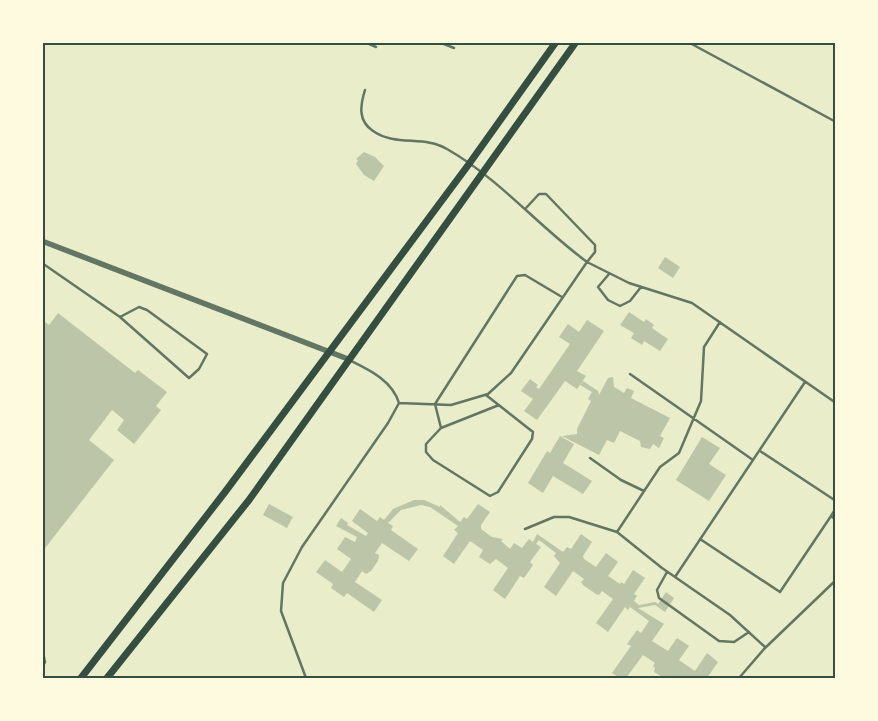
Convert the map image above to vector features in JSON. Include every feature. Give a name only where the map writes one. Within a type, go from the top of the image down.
[{"type":"main road","points":[[81,678],[224,492],[469,164],[556,42]]},
{"type":"main road","points":[[107,678],[249,500],[576,42]]},
{"type":"street","points":[[42,241],[327,353],[348,359]]},
{"type":"lane","points":[[365,42],[376,47]]},
{"type":"lane","points":[[439,42],[454,48]]},
{"type":"lane","points":[[688,42],[836,122]]},
{"type":"lane","points":[[365,90],[361,112],[363,121],[374,131],[390,139],[407,142],[428,141],[445,148],[483,174],[526,208],[570,249],[587,262],[642,287],[692,303],[836,403]]},
{"type":"lane","points":[[399,403],[451,405],[486,394],[511,374],[562,297],[595,252],[595,245],[543,192],[526,208]]},
{"type":"lane","points":[[42,263],[120,317],[189,378],[199,369],[207,354],[147,310],[139,307],[120,317]]},
{"type":"lane","points":[[610,273],[598,287],[608,300],[620,306],[630,301],[642,287]]},
{"type":"lane","points":[[441,428],[435,404],[517,276],[525,275],[562,297]]},
{"type":"lane","points":[[617,532],[660,467],[679,453],[701,401],[704,347],[720,322]]},
{"type":"lane","points":[[306,678],[281,611],[283,583],[302,547],[388,423],[399,403],[396,393],[388,384],[348,359]]},
{"type":"lane","points":[[630,374],[753,460]]},
{"type":"lane","points":[[675,577],[805,382]]},
{"type":"lane","points":[[486,394],[533,432],[532,439],[498,492],[490,496],[433,460],[426,452],[426,444],[441,428],[499,405]]},
{"type":"lane","points":[[759,451],[836,501]]},
{"type":"lane","points":[[590,458],[621,480],[644,491]]},
{"type":"lane","points":[[700,540],[780,592],[836,508]]},
{"type":"lane","points":[[831,516],[836,520]]},
{"type":"lane","points":[[526,529],[554,517],[569,517],[617,532],[667,572],[730,615],[765,647]]},
{"type":"lane","points":[[667,572],[657,590],[659,598],[719,641],[734,642],[749,632]]},
{"type":"lane","points":[[739,678],[765,647],[836,580]]},
{"type":"lane","points":[[42,648],[45,662],[42,668]]},
{"type":"building","points":[[364,152],[375,157],[384,166],[374,181],[364,175],[356,164],[358,160],[356,159]]},
{"type":"building","points":[[665,257],[680,267],[673,278],[658,268]]},
{"type":"building","points":[[629,312],[644,322],[646,319],[654,325],[652,328],[668,339],[660,351],[644,341],[642,345],[631,338],[634,333],[620,325]]},
{"type":"building","points":[[58,313],[135,373],[138,370],[167,392],[156,406],[161,410],[134,444],[117,430],[124,420],[112,410],[89,440],[114,460],[42,552],[42,320],[49,325]]},
{"type":"building","points":[[587,320],[604,331],[577,371],[586,376],[577,389],[565,381],[537,420],[524,411],[533,399],[521,391],[530,379],[538,385],[536,387],[539,389],[570,344],[559,337],[568,324],[579,332]]},
{"type":"building","points":[[613,377],[614,387],[624,393],[627,388],[634,391],[631,398],[670,418],[660,436],[664,438],[659,448],[653,444],[650,449],[641,447],[640,441],[620,431],[614,443],[607,440],[599,455],[562,436],[577,434],[577,429],[591,401],[588,399],[592,392],[580,385],[583,381],[598,391],[599,395],[608,378]]},
{"type":"building","points":[[560,436],[574,444],[563,463],[592,481],[583,494],[553,476],[543,493],[528,483],[547,451],[550,453]]},
{"type":"building","points":[[702,437],[720,448],[709,464],[726,475],[709,501],[676,480]]},
{"type":"building","points":[[414,500],[424,500],[440,507],[440,505],[460,522],[464,517],[467,519],[478,504],[490,512],[481,525],[481,529],[492,537],[503,539],[501,541],[510,549],[514,543],[522,548],[529,539],[533,542],[537,534],[563,552],[567,547],[571,549],[581,534],[592,542],[583,556],[584,559],[596,567],[606,553],[618,562],[608,576],[620,584],[621,582],[624,584],[633,570],[645,578],[634,594],[637,596],[634,601],[639,605],[655,602],[658,604],[666,592],[674,598],[665,612],[655,605],[638,608],[664,624],[652,641],[668,651],[677,638],[689,646],[679,660],[695,671],[707,653],[718,662],[707,678],[677,678],[673,676],[672,678],[664,678],[654,672],[655,668],[653,666],[655,663],[643,655],[626,678],[620,678],[612,673],[631,646],[627,644],[637,630],[641,633],[649,621],[630,607],[628,610],[625,607],[608,632],[596,623],[613,599],[602,591],[599,595],[596,594],[583,585],[581,582],[584,579],[573,571],[556,596],[544,587],[560,563],[554,556],[556,553],[539,540],[536,544],[541,547],[530,562],[533,565],[524,578],[520,576],[505,599],[493,590],[508,568],[496,559],[490,564],[479,557],[483,550],[470,541],[454,564],[443,556],[458,533],[454,530],[458,526],[430,507],[421,505],[401,510],[388,523],[393,526],[391,530],[418,549],[409,561],[382,543],[375,553],[379,555],[378,561],[371,571],[366,574],[362,571],[355,582],[382,600],[374,612],[347,593],[344,597],[331,588],[333,584],[316,572],[325,560],[342,572],[351,559],[337,549],[345,537],[355,542],[357,537],[336,526],[341,518],[348,523],[347,525],[366,536],[368,533],[352,521],[360,509],[377,521],[380,517],[384,520],[393,509]]},
{"type":"building","points":[[269,504],[293,517],[287,528],[263,515]]}]
